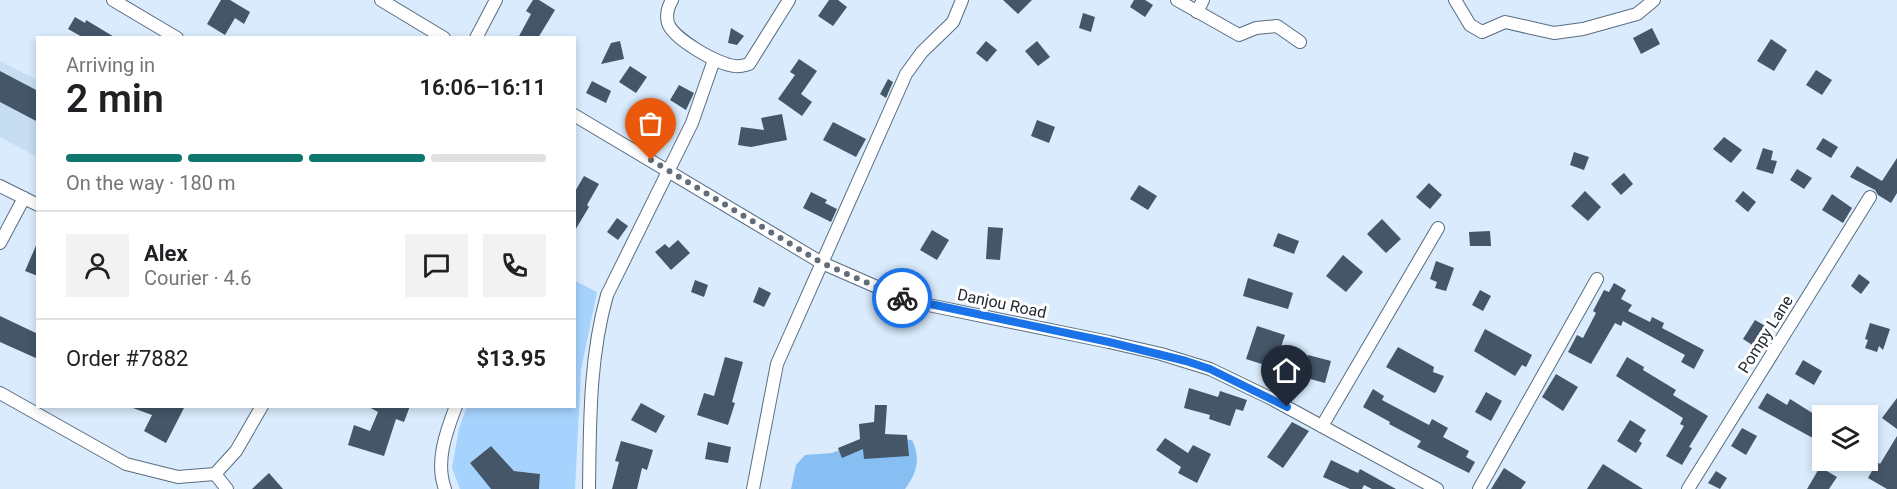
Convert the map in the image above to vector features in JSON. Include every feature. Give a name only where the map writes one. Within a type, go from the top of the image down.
[{"type":"street","points":[[381,0],[441,36]]},
{"type":"street","points":[[477,36],[496,0]]},
{"type":"street","points":[[672,0],[667,16],[669,26],[682,39],[714,60],[737,67],[749,64],[789,0]]},
{"type":"street","points":[[753,489],[777,364],[906,74],[922,52],[953,22],[963,0]]},
{"type":"street","points":[[1177,0],[1200,6],[1239,35],[1256,28],[1278,27],[1300,42]]},
{"type":"street","points":[[1455,0],[1470,25],[1482,32],[1505,22],[1554,33],[1583,29],[1637,14],[1654,0]]},
{"type":"street","points":[[116,1],[174,36]]},
{"type":"street","points":[[589,489],[591,375],[598,325],[607,295],[693,123],[714,60]]},
{"type":"street","name":"Danjou Road","points":[[576,116],[822,263],[909,301],[1173,357],[1210,369],[1270,398],[1437,489]]},
{"type":"street","points":[[0,186],[36,204]]},
{"type":"street","name":"Pompy Lane","points":[[1688,489],[1870,197]]},
{"type":"street","points":[[0,243],[24,198]]},
{"type":"street","points":[[1322,426],[1437,228]]},
{"type":"street","points":[[1479,489],[1597,279]]},
{"type":"street","points":[[0,393],[126,464],[178,477],[215,474],[236,452],[261,408]]},
{"type":"street","points":[[445,489],[442,481],[442,450],[446,431],[455,408]]},
{"type":"street","points":[[215,474],[227,489]]},
{"type":"shaded area","points":[[0,61],[36,79],[36,156],[0,137]]},
{"type":"shaded area","points":[[576,282],[597,292],[581,370],[575,489],[539,489],[540,474],[514,471],[491,446],[470,463],[491,489],[460,489],[452,468],[459,428],[467,408],[576,408]]},
{"type":"shaded area","points":[[900,439],[912,440],[917,460],[915,471],[905,489],[791,489],[796,465],[805,455],[832,453],[845,448]]},
{"type":"building","points":[[221,0],[230,0],[250,12],[244,24],[235,18],[225,35],[207,24]]},
{"type":"building","points":[[533,0],[539,0],[555,10],[539,36],[519,36],[531,14],[526,11]]},
{"type":"building","points":[[829,0],[838,0],[847,7],[833,26],[818,16]]},
{"type":"building","points":[[1003,0],[1032,0],[1018,14]]},
{"type":"building","points":[[1134,0],[1145,0],[1153,5],[1145,17],[1130,7]]},
{"type":"building","points":[[1083,13],[1095,17],[1091,32],[1079,28]]},
{"type":"building","points":[[75,17],[85,23],[86,20],[113,36],[80,36],[68,29]]},
{"type":"building","points":[[731,28],[744,36],[737,45],[728,43]]},
{"type":"building","points":[[1652,28],[1660,44],[1641,54],[1633,38]]},
{"type":"building","points":[[1771,39],[1787,50],[1774,71],[1757,61]]},
{"type":"building","points":[[620,41],[624,59],[601,64],[611,43]]},
{"type":"building","points":[[986,41],[997,50],[987,62],[976,53]]},
{"type":"building","points":[[1037,41],[1050,57],[1038,66],[1025,51]]},
{"type":"building","points":[[799,59],[817,71],[801,94],[812,102],[802,116],[778,99],[795,75],[790,72]]},
{"type":"building","points":[[630,66],[647,77],[636,93],[619,82]]},
{"type":"building","points":[[1816,70],[1832,80],[1822,95],[1806,85]]},
{"type":"building","points":[[0,71],[36,90],[36,121],[0,102]]},
{"type":"building","points":[[888,79],[893,82],[886,98],[880,94]]},
{"type":"building","points":[[592,81],[611,91],[606,103],[586,93]]},
{"type":"building","points":[[679,85],[694,93],[686,110],[670,100]]},
{"type":"building","points":[[782,114],[787,140],[751,147],[738,145],[741,127],[764,130],[761,118]]},
{"type":"building","points":[[1037,120],[1055,127],[1049,143],[1031,136]]},
{"type":"building","points":[[833,122],[866,139],[856,157],[823,140]]},
{"type":"building","points":[[1724,137],[1742,150],[1731,163],[1713,149]]},
{"type":"building","points":[[1823,138],[1838,147],[1831,158],[1816,149]]},
{"type":"building","points":[[1763,148],[1773,151],[1771,160],[1777,161],[1773,174],[1756,169]]},
{"type":"building","points":[[1574,152],[1589,157],[1584,170],[1570,165]]},
{"type":"building","points":[[1897,158],[1897,193],[1891,203],[1878,195],[1875,190],[1850,177],[1857,166],[1882,181]]},
{"type":"building","points":[[1797,169],[1812,178],[1804,189],[1790,180]]},
{"type":"building","points":[[1624,173],[1633,184],[1621,195],[1611,184]]},
{"type":"building","points":[[584,176],[599,184],[576,229],[576,190]]},
{"type":"building","points":[[1429,183],[1442,195],[1430,209],[1416,197]]},
{"type":"building","points":[[1139,185],[1157,196],[1148,210],[1130,199]]},
{"type":"building","points":[[1585,191],[1601,207],[1588,221],[1571,206]]},
{"type":"building","points":[[1743,191],[1756,202],[1748,212],[1735,201]]},
{"type":"building","points":[[811,192],[827,200],[825,203],[837,209],[831,222],[803,208]]},
{"type":"building","points":[[1832,194],[1852,208],[1843,223],[1822,210]]},
{"type":"building","points":[[617,218],[628,226],[618,240],[607,232]]},
{"type":"building","points":[[1382,219],[1401,239],[1386,253],[1367,234]]},
{"type":"building","points":[[988,227],[1003,228],[1000,260],[986,259]]},
{"type":"building","points":[[932,230],[949,240],[937,260],[920,250]]},
{"type":"building","points":[[1490,231],[1491,246],[1470,246],[1469,232]]},
{"type":"building","points":[[1278,233],[1299,241],[1294,254],[1273,246]]},
{"type":"building","points":[[678,240],[690,253],[671,270],[655,252],[665,244],[669,248]]},
{"type":"building","points":[[36,246],[36,275],[25,271]]},
{"type":"building","points":[[1343,255],[1363,272],[1346,292],[1326,276]]},
{"type":"building","points":[[1436,261],[1454,268],[1446,291],[1435,288],[1437,282],[1430,279]]},
{"type":"building","points":[[1859,274],[1870,282],[1861,294],[1851,286]]},
{"type":"building","points":[[1248,278],[1293,293],[1288,309],[1243,296]]},
{"type":"building","points":[[695,280],[708,285],[704,297],[691,292]]},
{"type":"building","points":[[1614,283],[1626,290],[1621,299],[1632,305],[1628,311],[1650,322],[1652,317],[1664,323],[1662,328],[1704,350],[1694,369],[1681,362],[1685,355],[1623,321],[1621,326],[1615,323],[1591,364],[1568,352],[1577,335],[1583,338],[1596,313],[1593,311],[1604,290],[1609,292]]},
{"type":"building","points":[[759,287],[771,293],[764,307],[753,302]]},
{"type":"building","points":[[1480,290],[1491,296],[1483,311],[1472,305]]},
{"type":"building","points":[[0,316],[36,333],[36,358],[0,342]]},
{"type":"building","points":[[1755,320],[1769,328],[1757,348],[1743,339]]},
{"type":"building","points":[[1870,323],[1890,329],[1883,350],[1879,346],[1877,352],[1865,348]]},
{"type":"building","points":[[1257,326],[1285,335],[1274,368],[1246,359]]},
{"type":"building","points":[[1485,329],[1532,355],[1526,367],[1522,365],[1515,376],[1474,351]]},
{"type":"building","points":[[1398,347],[1434,367],[1433,372],[1444,376],[1436,392],[1386,367]]},
{"type":"building","points":[[1308,355],[1331,361],[1325,383],[1303,377]]},
{"type":"building","points":[[725,357],[743,362],[728,425],[697,415],[704,393],[714,396]]},
{"type":"building","points":[[1627,357],[1644,367],[1643,370],[1676,390],[1673,395],[1708,416],[1689,447],[1692,448],[1682,465],[1666,456],[1684,426],[1680,424],[1683,418],[1616,376]]},
{"type":"building","points":[[1803,360],[1822,371],[1814,385],[1795,374]]},
{"type":"building","points":[[1556,374],[1578,387],[1563,411],[1542,397]]},
{"type":"building","points":[[1189,388],[1218,397],[1220,391],[1247,400],[1243,411],[1236,409],[1230,426],[1209,419],[1210,415],[1184,408]]},
{"type":"building","points":[[1373,389],[1384,396],[1382,400],[1429,425],[1432,419],[1448,428],[1443,437],[1469,451],[1466,457],[1475,462],[1469,473],[1417,447],[1421,441],[1363,407]]},
{"type":"building","points":[[1486,392],[1502,401],[1491,421],[1475,412]]},
{"type":"building","points":[[1767,393],[1787,405],[1790,399],[1812,413],[1812,438],[1758,408]]},
{"type":"building","points":[[1897,398],[1897,429],[1882,418]]},
{"type":"building","points":[[641,403],[665,416],[656,433],[631,420]]},
{"type":"building","points":[[875,405],[887,405],[885,434],[907,435],[909,456],[864,459],[863,449],[842,458],[838,448],[860,439],[859,424],[874,422]]},
{"type":"building","points":[[133,408],[184,408],[166,443],[144,431],[152,415]]},
{"type":"building","points":[[371,408],[409,408],[404,422],[396,419],[384,456],[348,445],[354,425],[370,431],[378,412]]},
{"type":"building","points":[[1630,420],[1646,430],[1639,441],[1642,443],[1636,453],[1617,441]]},
{"type":"building","points":[[1292,422],[1309,431],[1283,468],[1267,457]]},
{"type":"building","points":[[1742,428],[1757,436],[1746,455],[1731,446]]},
{"type":"building","points":[[1897,436],[1897,489],[1887,489],[1868,478],[1872,471],[1878,471],[1878,463],[1880,464]]},
{"type":"building","points":[[1165,438],[1188,453],[1193,445],[1211,454],[1197,483],[1178,473],[1181,467],[1156,450]]},
{"type":"building","points":[[621,441],[653,450],[647,470],[642,468],[637,489],[612,489],[619,462],[615,461]]},
{"type":"building","points":[[708,442],[731,447],[728,463],[705,459]]},
{"type":"building","points":[[491,446],[514,471],[540,474],[539,489],[491,489],[470,463]]},
{"type":"building","points":[[1331,460],[1358,473],[1360,469],[1396,489],[1372,489],[1364,485],[1362,489],[1350,489],[1323,477]]},
{"type":"building","points":[[1603,464],[1643,489],[1587,489]]},
{"type":"building","points":[[1504,468],[1526,482],[1521,489],[1491,489]]},
{"type":"building","points":[[1716,471],[1727,478],[1720,489],[1708,483]]},
{"type":"building","points":[[1818,471],[1827,471],[1837,477],[1829,489],[1807,489]]},
{"type":"building","points":[[269,473],[283,489],[252,489]]},
{"type":"way so far","points":[[651,160],[822,263],[902,298]]},
{"type":"route","points":[[902,298],[1109,342],[1186,361],[1210,369],[1287,407]]}]
